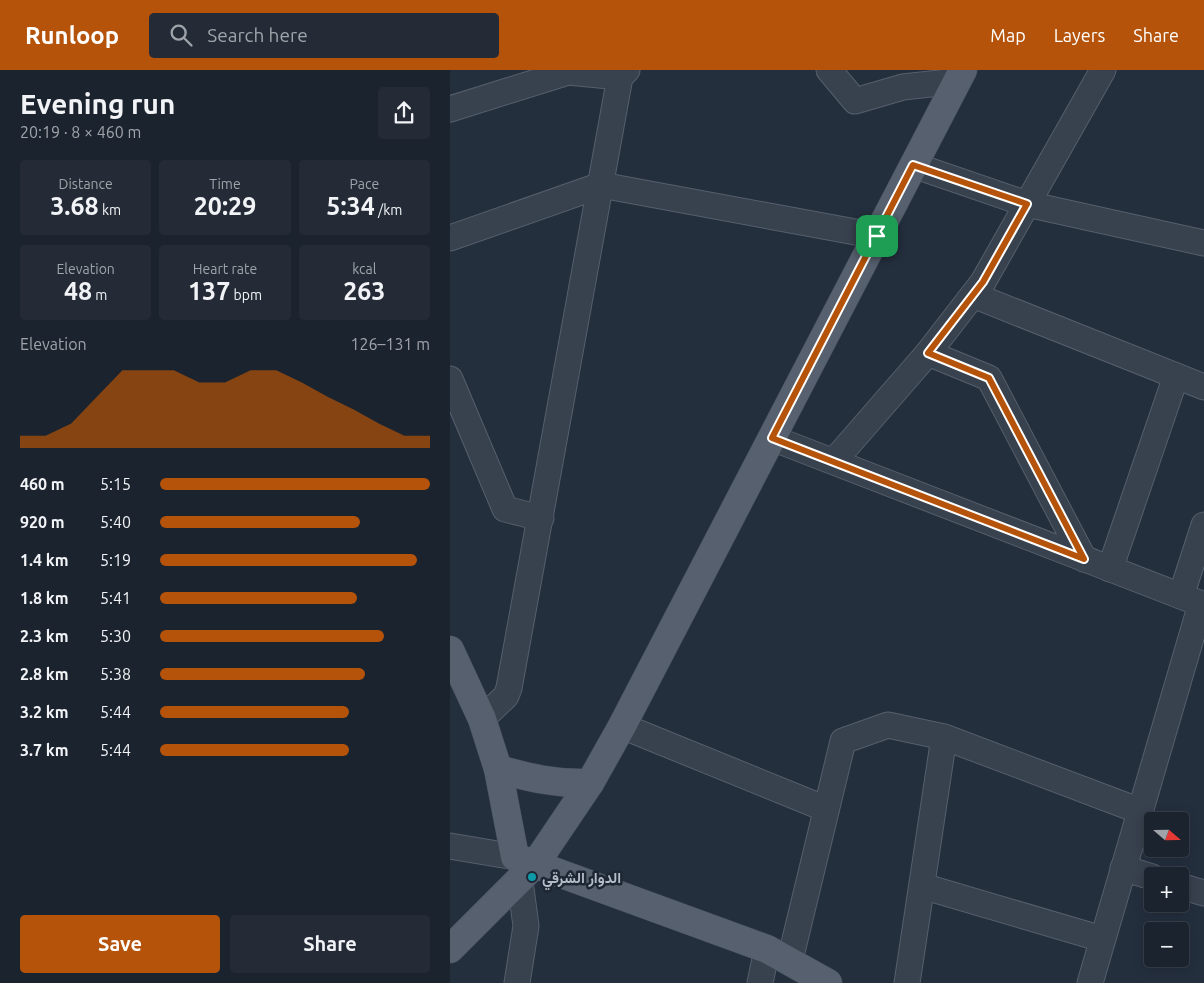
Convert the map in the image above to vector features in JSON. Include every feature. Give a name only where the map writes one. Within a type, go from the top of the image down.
[{"type":"main road","points":[[450,949],[524,867],[590,783],[622,726],[960,76]]},
{"type":"main road","points":[[450,650],[482,719],[498,769],[524,867]]},
{"type":"main road","points":[[498,769],[555,783],[590,783]]},
{"type":"main road","points":[[524,867],[778,955],[828,983]]},
{"type":"street","points":[[829,70],[855,101],[904,87],[960,76]]},
{"type":"street","points":[[834,462],[928,353],[983,282],[1103,70]]},
{"type":"street","points":[[450,110],[569,71],[623,74],[509,688],[506,696],[482,719]]},
{"type":"street","points":[[913,165],[1027,204],[1204,242]]},
{"type":"street","points":[[450,238],[601,185],[877,236]]},
{"type":"street","points":[[973,295],[1204,388]]},
{"type":"street","points":[[928,353],[989,378],[1084,559]]},
{"type":"street","points":[[1110,569],[1176,376]]},
{"type":"street","points":[[450,379],[505,509],[541,518]]},
{"type":"street","points":[[772,438],[1195,602]]},
{"type":"street","points":[[1090,983],[1140,811],[1195,602],[1204,525]]},
{"type":"street","points":[[760,983],[778,955],[826,809],[844,741],[888,725],[944,737],[1140,811]]},
{"type":"street","points":[[622,726],[826,809]]},
{"type":"street","points":[[907,983],[944,737]]},
{"type":"street","points":[[450,846],[524,867],[526,926],[517,983]]},
{"type":"street","points":[[1123,868],[1144,875]]},
{"type":"street","points":[[922,886],[1102,939]]},
{"type":"street","points":[[1189,889],[1204,893]]},
{"type":"place","name":"الدوار الشرقي","points":[[532,877]]},
{"type":"route","points":[[913,165],[1027,204],[983,282],[928,353],[989,378],[1084,559],[772,438],[877,236],[913,165]]}]
